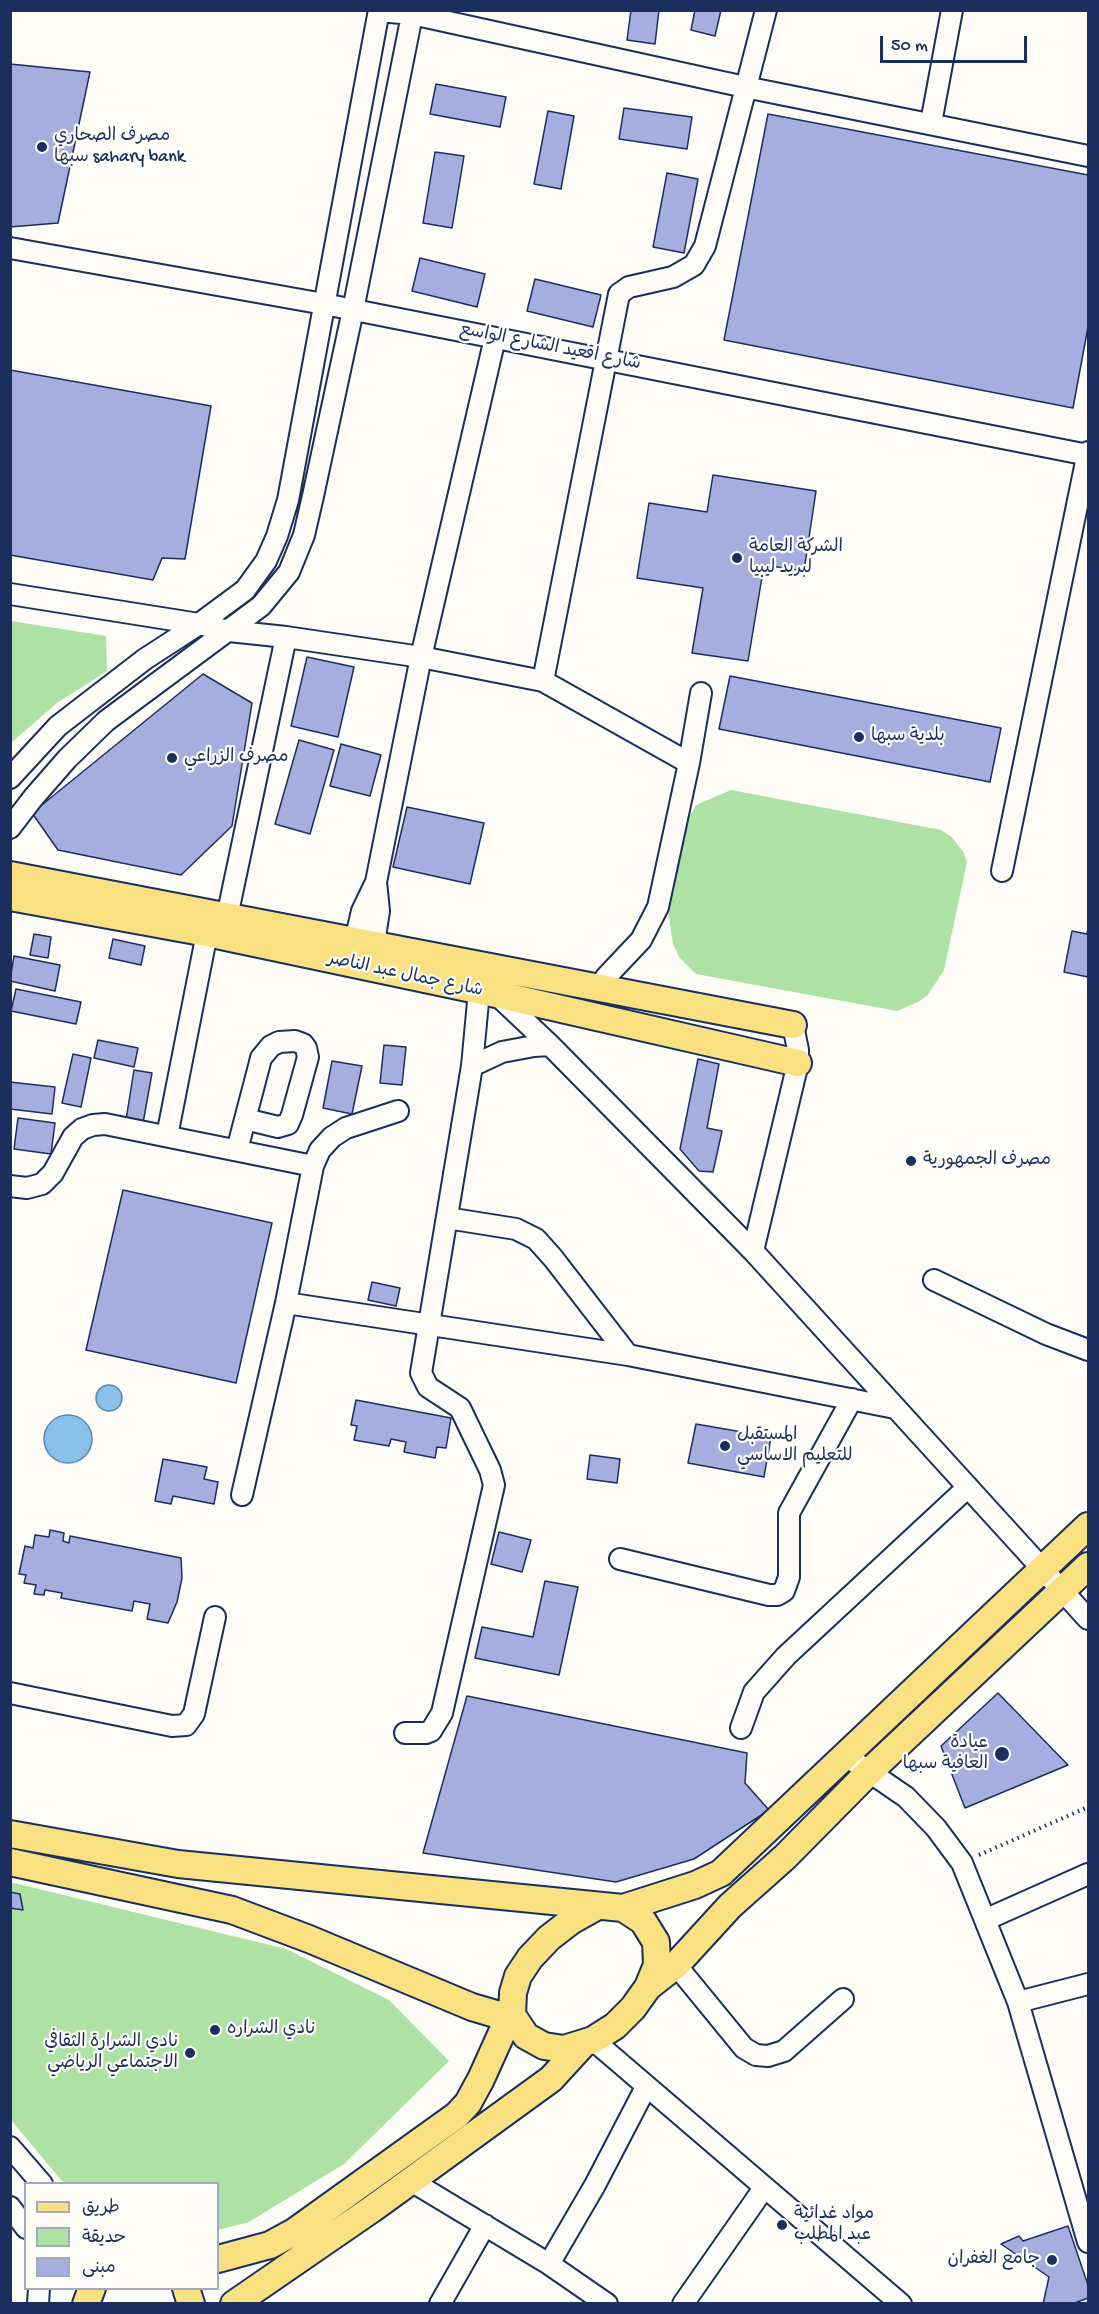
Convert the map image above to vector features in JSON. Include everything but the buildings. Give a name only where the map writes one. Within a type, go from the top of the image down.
[{"type":"main road","name":"شارع جمال عبد الناصر","points":[[10,875],[227,917],[362,954],[488,993],[798,1063]]},
{"type":"main road","name":"شارع جمال عبد الناصر","points":[[10,897],[207,933],[362,954],[503,969],[600,990],[793,1025]]},
{"type":"main road","points":[[623,1908],[686,1889],[721,1873],[1089,1526]]},
{"type":"main road","points":[[648,1987],[676,1965],[730,1906],[786,1857],[870,1771],[1089,1566]]},
{"type":"main road","points":[[10,1834],[178,1864],[623,1908],[643,1921],[656,1942],[657,1965],[648,1987],[633,2008],[615,2026],[588,2042],[550,2079],[238,2303]]},
{"type":"main road","points":[[10,1862],[232,1910],[309,1939],[472,2007],[513,2017]]},
{"type":"main road","points":[[588,2042],[564,2049],[544,2046],[526,2036],[513,2017],[513,1993],[518,1976],[530,1958],[549,1938],[596,1907]]},
{"type":"main road","points":[[219,2259],[270,2245],[294,2232],[457,2115],[468,2103],[482,2079],[504,2028],[513,2017]]},
{"type":"main road","points":[[86,2304],[92,2290]]},
{"type":"street","points":[[543,681],[619,294],[629,287],[673,277],[684,271],[694,265],[705,246],[766,10]]},
{"type":"street","points":[[931,123],[952,10]]},
{"type":"street","points":[[10,778],[58,726],[145,659],[199,624],[245,590],[266,561],[277,536],[288,500],[379,11],[413,12],[745,87],[1089,156]]},
{"type":"street","points":[[10,828],[60,767],[106,721],[261,606],[289,572],[304,535],[354,310],[413,12]]},
{"type":"street","name":"شارع اقعيد الشارع الواسع","points":[[10,248],[324,304],[1088,454]]},
{"type":"street","points":[[362,954],[379,911],[376,882],[421,657],[495,338]]},
{"type":"street","points":[[1002,871],[1088,454]]},
{"type":"street","points":[[10,594],[199,624],[229,631],[421,657],[543,681],[689,763]]},
{"type":"street","points":[[227,917],[286,637]]},
{"type":"street","points":[[600,990],[606,977],[641,940],[658,907],[689,763],[701,693]]},
{"type":"street","points":[[167,1136],[207,933]]},
{"type":"street","points":[[405,1733],[432,1731],[442,1713],[494,1485],[490,1470],[459,1408],[446,1397],[428,1387],[421,1373],[472,1066],[488,993],[503,969]]},
{"type":"street","points":[[488,993],[550,1045],[753,1251],[1089,1619]]},
{"type":"street","points":[[753,1251],[798,1063],[793,1025]]},
{"type":"street","points":[[472,1066],[502,1052],[550,1045]]},
{"type":"street","points":[[242,1495],[286,1304],[313,1166],[320,1150],[332,1137],[346,1128],[398,1111]]},
{"type":"street","points":[[237,1150],[245,1119]]},
{"type":"street","points":[[10,1186],[27,1188],[42,1184],[53,1173],[73,1137],[82,1129],[105,1124],[313,1166]]},
{"type":"street","points":[[447,1218],[516,1229],[536,1239],[628,1355]]},
{"type":"street","points":[[934,1280],[1046,1334],[1089,1350]]},
{"type":"street","points":[[286,1304],[628,1355],[895,1408]]},
{"type":"street","points":[[620,1559],[769,1594],[777,1595],[784,1591],[789,1577],[789,1513],[852,1399]]},
{"type":"street","points":[[741,1728],[754,1692],[786,1656],[968,1487]]},
{"type":"street","points":[[10,1693],[172,1726],[186,1725],[194,1714],[215,1617]]},
{"type":"street","points":[[846,1756],[906,1797],[936,1828],[962,1863],[987,1919],[1018,2002],[1085,2218],[1089,2242]]},
{"type":"street","points":[[987,1919],[1089,1874]]},
{"type":"street","points":[[676,1965],[744,2048],[756,2055],[768,2056],[784,2051],[843,1999]]},
{"type":"street","points":[[1018,2002],[1089,1984]]},
{"type":"street","points":[[588,2042],[646,2087],[901,2304]]},
{"type":"street","points":[[549,2264],[595,2186],[646,2087]]},
{"type":"street","points":[[10,2148],[40,2182]]},
{"type":"street","points":[[411,2181],[549,2264],[607,2304]]},
{"type":"street","points":[[683,2304],[764,2187]]},
{"type":"street","points":[[10,2207],[24,2225]]},
{"type":"street","points":[[440,2304],[484,2225]]},
{"type":"path","points":[[962,1863],[1089,1807]]},
{"type":"green space","points":[[11,621],[106,636],[107,671],[57,703],[11,743]]},
{"type":"green space","points":[[731,790],[941,830],[952,837],[964,853],[967,862],[944,970],[928,995],[897,1011],[696,974],[679,957],[673,944],[668,911],[684,826],[696,805]]},
{"type":"green space","name":"نادي الشراره","points":[[10,1882],[286,1949],[389,2000],[449,2061],[344,2164],[249,2222],[219,2230],[219,2182],[64,2182],[11,2120]]},
{"type":"water","points":[[109,1385],[118,1389],[122,1398],[118,1407],[109,1411],[100,1407],[96,1398],[100,1389]]},
{"type":"water","points":[[68,1415],[85,1422],[92,1439],[85,1456],[68,1463],[51,1456],[44,1439],[51,1422]]},
{"type":"place","name":"مصرف الصحاري سبها sahary bank","points":[[42,147]]},
{"type":"place","name":"الشركة العامة لبريد ليبيا","points":[[737,558]]},
{"type":"place","name":"بلدية سبها","points":[[859,737]]},
{"type":"place","name":"مصرف الزراعي","points":[[172,758]]},
{"type":"place","name":"مصرف الجمهورية","points":[[911,1161]]},
{"type":"place","name":"المستقبل للتعليم الاساسي","points":[[725,1446]]},
{"type":"place","name":"عيادة العافية سبها","points":[[1002,1754]]},
{"type":"place","name":"نادي الشراره","points":[[215,2030]]},
{"type":"place","name":"نادي الشرارة الثقافي الاجتماعي الرياضي","points":[[190,2053]]},
{"type":"place","name":"مواد غدائية عبد المطلب","points":[[782,2225]]},
{"type":"place","name":"جامع الغفران","points":[[1052,2260]]}]
